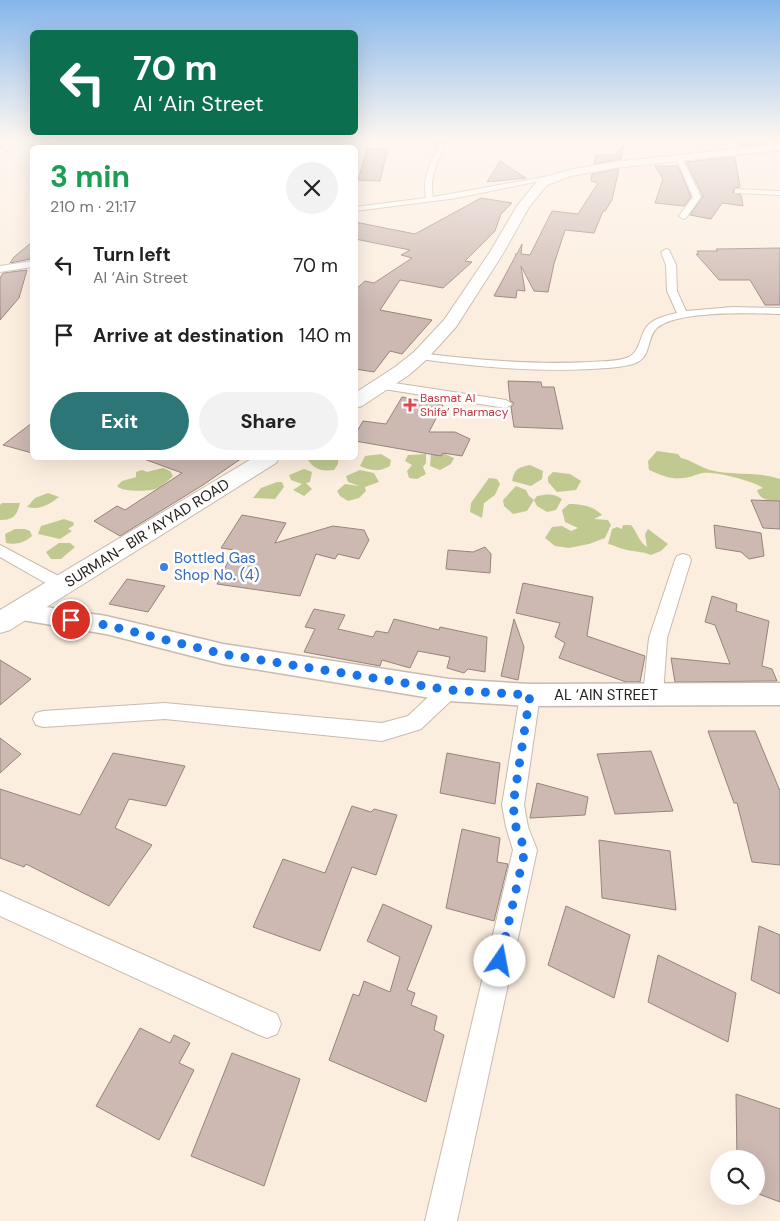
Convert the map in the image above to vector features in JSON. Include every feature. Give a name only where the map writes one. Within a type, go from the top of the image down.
[{"type":"highway","points":[[358,400],[420,356],[450,323],[531,196]]},
{"type":"highway","name":"SURMAN- BIR ‘AYYAD ROAD","points":[[9,617],[265,460]]},
{"type":"street","points":[[429,196],[430,200]]},
{"type":"street","points":[[358,209],[453,196]]},
{"type":"street","points":[[683,216],[697,196]]},
{"type":"street","points":[[666,252],[670,258],[672,270],[671,289],[683,315]]},
{"type":"street","points":[[0,269],[30,264]]},
{"type":"street","points":[[420,356],[510,366],[575,367],[613,364],[633,360],[643,352],[653,327],[668,318],[736,311],[780,311]]},
{"type":"street","points":[[381,385],[506,404]]},
{"type":"street","points":[[0,550],[62,585]]},
{"type":"street","points":[[653,696],[658,638],[683,560]]},
{"type":"street","name":"AL ‘AIN STREET","points":[[9,617],[106,625],[223,654],[449,690],[530,695],[780,694]]},
{"type":"street","points":[[43,719],[166,711],[382,732],[414,724],[449,690]]},
{"type":"street","points":[[441,1221],[525,850],[516,827],[513,805],[530,695]]},
{"type":"street","points":[[0,903],[267,1024]]},
{"type":"green space","points":[[657,451],[678,454],[681,458],[710,470],[763,475],[780,479],[780,501],[763,498],[758,494],[757,490],[763,488],[758,485],[725,475],[703,473],[688,477],[670,478],[657,474],[649,470],[648,461]]},
{"type":"green space","points":[[443,453],[454,458],[451,464],[440,470],[430,466],[431,454]]},
{"type":"green space","points":[[381,454],[391,460],[390,466],[375,470],[360,466],[365,456]]},
{"type":"green space","points":[[426,454],[426,463],[423,467],[426,474],[417,479],[409,478],[407,471],[412,465],[405,461],[408,455]]},
{"type":"green space","points":[[308,460],[338,460],[334,470],[320,470]]},
{"type":"green space","points":[[530,465],[543,471],[542,479],[531,486],[512,481],[518,469]]},
{"type":"green space","points":[[163,468],[170,471],[173,476],[155,489],[133,491],[117,486],[122,481],[136,477],[136,472],[142,470],[147,472]]},
{"type":"green space","points":[[304,469],[312,472],[310,482],[306,483],[312,489],[304,496],[293,490],[302,484],[291,480],[289,475]]},
{"type":"green space","points":[[360,470],[374,473],[379,482],[365,487],[366,491],[359,498],[348,501],[340,496],[337,491],[345,484],[359,486],[348,482],[346,476]]},
{"type":"green space","points":[[553,472],[570,474],[581,481],[576,490],[557,492],[548,482],[548,477]]},
{"type":"green space","points":[[489,478],[497,479],[500,484],[495,495],[484,503],[482,518],[470,512],[471,503]]},
{"type":"green space","points":[[282,482],[284,487],[275,499],[253,498],[261,488]]},
{"type":"green space","points":[[516,486],[526,490],[534,500],[527,511],[513,514],[504,506],[503,500]]},
{"type":"green space","points":[[48,493],[59,497],[44,506],[36,508],[27,507],[35,498]]},
{"type":"green space","points":[[547,494],[562,499],[556,510],[547,512],[537,506],[534,500],[537,496]]},
{"type":"green space","points":[[2,503],[20,503],[14,516],[0,520],[0,505]]},
{"type":"green space","points":[[569,504],[583,505],[591,508],[602,515],[594,519],[608,520],[611,525],[605,538],[569,548],[555,546],[545,538],[552,527],[562,526],[571,531],[578,528],[565,522],[562,510]]},
{"type":"green space","points":[[64,519],[73,522],[74,525],[68,529],[72,531],[60,539],[38,534],[41,526]]},
{"type":"green space","points":[[623,525],[631,525],[647,547],[645,534],[648,529],[668,544],[661,551],[651,555],[621,549],[608,544],[612,529],[617,527],[622,529]]},
{"type":"green space","points":[[15,529],[30,531],[32,536],[20,543],[6,543],[5,534]]},
{"type":"green space","points":[[59,543],[70,543],[75,547],[61,559],[51,559],[46,552]]},
{"type":"building","points":[[590,196],[613,196],[605,211],[603,211],[594,233],[565,230],[554,264],[548,292],[534,291],[521,266],[525,291],[517,290],[516,298],[494,296],[522,244],[521,254],[530,255],[552,211],[578,214]]},
{"type":"building","points":[[657,196],[691,197],[684,206],[655,203]]},
{"type":"building","points":[[703,196],[741,196],[743,206],[722,203],[711,219],[690,215]]},
{"type":"building","points":[[481,198],[512,203],[501,214],[495,231],[465,261],[472,262],[443,288],[400,280],[380,310],[432,320],[402,354],[390,351],[374,372],[358,369],[358,287],[365,281],[374,283],[412,258],[401,255],[410,250],[358,240],[358,223],[415,234]]},
{"type":"building","points":[[30,244],[30,259],[10,263],[14,257]]},
{"type":"building","points":[[780,248],[780,305],[765,305],[750,280],[719,280],[696,254],[699,254],[697,251],[718,251],[716,249]]},
{"type":"building","points":[[27,270],[19,298],[0,320],[0,278],[3,273]]},
{"type":"building","points":[[508,381],[541,382],[542,387],[554,387],[563,429],[514,427],[511,407],[514,403],[510,401]]},
{"type":"building","points":[[402,397],[443,405],[429,432],[455,432],[470,439],[462,456],[443,453],[441,456],[358,442],[358,430],[363,421],[386,424]]},
{"type":"building","points":[[30,425],[30,452],[3,445]]},
{"type":"building","points":[[147,460],[239,460],[203,485],[120,536],[94,521],[117,506],[125,510],[182,473]]},
{"type":"building","points":[[751,500],[780,501],[780,529],[763,528]]},
{"type":"building","points":[[242,515],[286,523],[275,543],[333,526],[364,530],[369,540],[359,559],[338,554],[335,559],[316,554],[300,596],[217,584],[234,550],[221,548]]},
{"type":"building","points":[[714,525],[761,533],[764,556],[749,559],[741,552],[716,548]]},
{"type":"building","points":[[485,547],[491,554],[490,573],[446,569],[448,550],[473,552]]},
{"type":"building","points":[[127,579],[165,586],[148,612],[109,604]]},
{"type":"building","points":[[523,583],[593,597],[587,636],[645,656],[640,682],[626,682],[559,658],[565,643],[555,637],[560,623],[516,613]]},
{"type":"building","points":[[712,596],[737,604],[736,611],[769,621],[762,666],[772,669],[777,681],[675,682],[671,658],[730,664],[715,625],[705,622]]},
{"type":"building","points":[[314,609],[345,615],[338,629],[373,637],[376,631],[388,633],[394,619],[439,630],[440,627],[487,637],[485,672],[468,669],[464,673],[447,668],[450,657],[418,651],[410,668],[382,660],[380,666],[304,652],[315,629],[305,627]]},
{"type":"building","points":[[514,619],[524,647],[518,680],[501,676]]},
{"type":"building","points":[[0,660],[31,679],[0,705]]},
{"type":"building","points":[[708,731],[755,731],[780,791],[780,865],[752,862],[737,803],[734,803]]},
{"type":"building","points":[[0,738],[21,754],[0,773]]},
{"type":"building","points":[[651,751],[673,811],[615,814],[597,754]]},
{"type":"building","points":[[113,753],[185,766],[166,806],[129,799],[115,828],[152,845],[109,906],[26,864],[24,867],[0,858],[0,789],[80,815]]},
{"type":"building","points":[[447,753],[500,763],[495,804],[440,793]]},
{"type":"building","points":[[537,783],[588,797],[585,815],[530,818]]},
{"type":"building","points":[[352,806],[371,812],[374,809],[397,815],[376,875],[352,867],[320,951],[253,927],[283,859],[325,873]]},
{"type":"building","points":[[462,829],[500,838],[497,862],[508,864],[494,921],[446,908]]},
{"type":"building","points":[[599,840],[670,851],[676,910],[602,898]]},
{"type":"building","points":[[383,904],[432,926],[407,990],[415,993],[411,1005],[437,1016],[434,1030],[444,1035],[426,1102],[329,1060],[353,994],[359,996],[364,981],[390,992],[400,957],[367,941]]},
{"type":"building","points":[[566,906],[630,935],[614,998],[548,965]]},
{"type":"building","points":[[759,926],[780,935],[780,994],[751,980]]},
{"type":"building","points":[[658,955],[736,993],[728,1042],[648,1002]]},
{"type":"building","points":[[140,1028],[170,1043],[174,1035],[190,1043],[179,1063],[194,1070],[159,1140],[96,1106]]},
{"type":"building","points":[[232,1053],[300,1079],[264,1186],[191,1156]]},
{"type":"building","points":[[736,1094],[780,1109],[780,1202],[765,1196],[765,1150],[737,1150]]},
{"type":"place","name":"Basmat Al Shifa’ Pharmacy","points":[[410,405]]},
{"type":"place","name":"Bottled Gas Shop No. (4)","points":[[164,567]]},
{"type":"route","points":[[71,620],[106,625],[223,654],[449,690],[530,695],[513,805],[516,827],[525,850],[500,961]]}]
